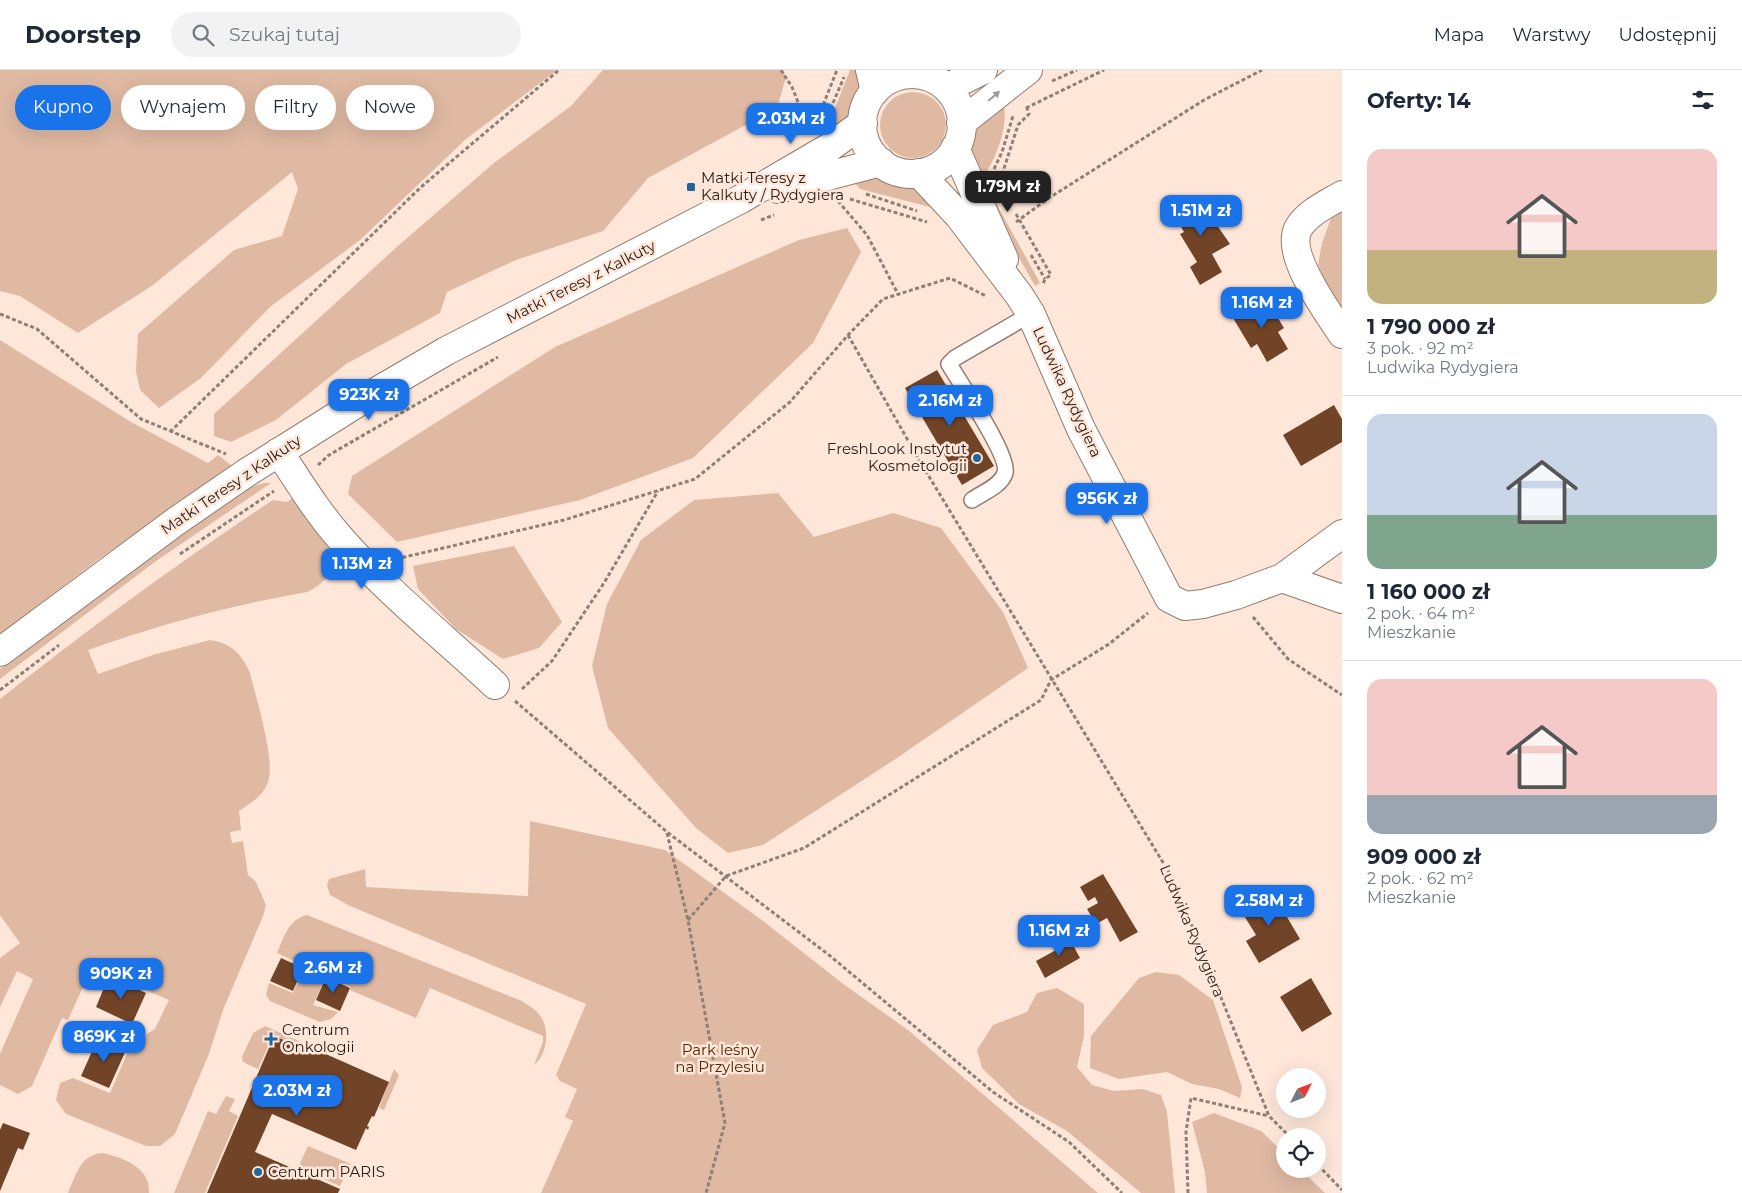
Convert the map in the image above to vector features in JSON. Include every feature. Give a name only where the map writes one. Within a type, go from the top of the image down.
[{"type":"street","points":[[947,88],[983,70]]},
{"type":"street","points":[[958,135],[955,98],[937,80],[912,72],[886,81],[872,80],[863,123],[863,134],[869,148],[881,162],[898,172],[919,173],[934,168],[948,159],[958,135],[1028,70]]},
{"type":"street","name":"Matki Teresy z Kalkuty","points":[[0,652],[114,566],[279,452],[446,351],[741,199],[830,147],[863,123]]},
{"type":"street","name":"Ludwika Rydygiera","points":[[958,135],[1022,310],[1169,598]]},
{"type":"street","name":"Matki Teresy z Kalkuty","points":[[741,199],[881,162]]},
{"type":"street","name":"Ludwika Rydygiera","points":[[919,173],[959,216],[1022,310]]},
{"type":"street","points":[[1342,195],[1307,217],[1298,229],[1296,249],[1305,272],[1342,334]]},
{"type":"street","points":[[279,452],[326,520],[366,565],[503,692]]},
{"type":"street","points":[[1169,598],[1185,606],[1203,604],[1236,595],[1282,578],[1342,534]]},
{"type":"street","points":[[1282,578],[1342,599]]},
{"type":"lane","points":[[972,500],[996,485],[1004,476],[1006,465],[1000,449],[949,364],[1022,310]]},
{"type":"path","points":[[0,314],[37,330],[141,418],[170,432],[421,187],[559,70]]},
{"type":"path","points":[[781,70],[792,87],[811,135]]},
{"type":"path","points":[[1014,114],[1104,70]]},
{"type":"path","points":[[1013,225],[1049,198],[1204,100],[1262,70]]},
{"type":"path","points":[[838,201],[866,235],[898,294]]},
{"type":"path","points":[[754,224],[780,212]]},
{"type":"path","points":[[1015,212],[1052,276]]},
{"type":"path","points":[[366,565],[564,520],[695,479],[790,402],[848,334],[883,299],[950,278],[993,300],[1022,310]]},
{"type":"path","name":"Ludwika Rydygiera","points":[[848,334],[922,465],[1173,879],[1269,1116],[1280,1128]]},
{"type":"path","points":[[315,468],[354,441],[502,355]]},
{"type":"path","points":[[176,557],[278,490]]},
{"type":"path","points":[[658,491],[604,584],[552,661],[503,692],[667,832],[829,955],[993,1092],[1069,1142],[1122,1193]]},
{"type":"path","points":[[1236,595],[1288,660],[1342,694]]},
{"type":"path","points":[[688,920],[726,876],[804,848],[1041,700],[1051,680],[1109,644],[1169,598]]},
{"type":"path","points":[[0,690],[64,641]]},
{"type":"path","points":[[667,832],[688,920],[725,1123],[706,1193]]},
{"type":"path","points":[[1188,1193],[1186,1132],[1191,1098],[1269,1116]]},
{"type":"path","points":[[1326,1173],[1342,1190]]},
{"type":"green space","points":[[0,70],[557,70],[466,139],[360,240],[270,307],[201,378],[159,408],[140,390],[136,371],[138,334],[234,250],[282,236],[298,189],[292,172],[153,285],[78,333],[20,296],[0,291]]},
{"type":"green space","points":[[603,70],[782,70],[786,77],[777,108],[648,178],[603,231],[516,260],[447,292],[440,313],[346,364],[276,420],[231,442],[214,436],[214,414],[399,245],[494,163],[571,106]]},
{"type":"green space","points":[[850,70],[862,70],[863,79],[859,98],[844,123],[830,135],[831,118]]},
{"type":"green space","points":[[913,92],[926,95],[936,102],[943,112],[946,125],[943,138],[936,148],[926,155],[913,158],[900,155],[890,148],[883,138],[880,125],[883,112],[890,102],[900,95]]},
{"type":"green space","points":[[1003,102],[1005,120],[1003,130],[993,161],[983,177],[970,162],[975,134],[988,115]]},
{"type":"green space","points":[[849,176],[877,176],[916,189],[934,208],[860,189]]},
{"type":"green space","points":[[995,201],[1040,283],[1035,286],[989,204]]},
{"type":"green space","points":[[1342,205],[1342,316],[1318,265],[1322,243],[1334,210]]},
{"type":"green space","points":[[847,228],[861,252],[813,343],[693,458],[580,500],[397,542],[348,494],[352,476],[555,347],[799,240]]},
{"type":"green space","points":[[0,340],[131,422],[208,463],[218,455],[232,466],[96,561],[0,634]]},
{"type":"green space","points":[[264,483],[271,483],[156,561],[0,679],[0,669],[98,594],[230,499],[247,489]]},
{"type":"green space","points":[[778,493],[814,537],[893,513],[941,528],[1003,612],[1028,668],[897,758],[763,845],[728,853],[696,828],[608,728],[592,666],[607,604],[641,540],[694,500]]},
{"type":"green space","points":[[293,498],[326,543],[329,551],[329,572],[326,578],[315,588],[307,592],[197,616],[88,650],[98,674],[153,655],[210,640],[235,650],[250,673],[264,729],[269,760],[270,772],[266,787],[256,799],[239,811],[241,830],[230,832],[232,843],[243,841],[248,875],[256,882],[266,905],[263,916],[223,1010],[209,1054],[175,1134],[160,1146],[146,1146],[66,1114],[56,1100],[60,1083],[73,1078],[110,1093],[130,1047],[140,1050],[147,1034],[155,1029],[169,1000],[92,967],[68,1020],[62,1018],[32,1086],[18,1094],[0,1085],[0,1054],[33,979],[17,971],[0,1007],[0,958],[20,943],[0,915],[0,699],[134,596],[203,547],[273,500],[287,502]]},
{"type":"green space","points":[[514,546],[562,622],[539,648],[503,659],[456,629],[418,589],[413,566]]},
{"type":"green space","name":"Park leśny na Przylesiu","points":[[530,821],[665,850],[759,918],[842,983],[908,1030],[1098,1193],[541,1193],[573,1121],[565,1117],[577,1089],[560,1081],[556,1075],[586,1004],[350,906],[330,895],[327,885],[329,879],[365,869],[366,887],[528,896]]},
{"type":"green space","points":[[307,915],[522,1001],[536,1011],[545,1025],[545,1047],[539,1060],[534,1065],[543,1042],[543,1036],[430,988],[416,1018],[350,990],[351,987],[326,976],[313,1005],[338,1012],[331,1019],[320,1022],[270,1001],[266,995],[269,983],[293,993],[305,966],[277,953],[291,925]]},
{"type":"green space","points":[[1156,972],[1179,975],[1213,1000],[1242,1087],[1240,1098],[1219,1089],[1192,1084],[1167,1072],[1119,1079],[1090,1068],[1091,1036],[1139,978]]},
{"type":"green space","points":[[1057,988],[1084,1004],[1084,1036],[1077,1067],[1092,1085],[1114,1091],[1143,1089],[1161,1095],[1167,1112],[1175,1193],[1141,1193],[1067,1131],[1019,1104],[982,1068],[977,1050],[993,1025],[1027,1012],[1037,993]]},
{"type":"green space","points":[[265,1026],[299,1041],[297,1045],[273,1035],[258,1069],[243,1062],[242,1057],[253,1033]]},
{"type":"green space","points":[[394,1069],[399,1075],[384,1110],[379,1108]]},
{"type":"green space","points":[[226,1096],[235,1099],[229,1111],[238,1116],[205,1193],[174,1193],[208,1111],[216,1114]]},
{"type":"green space","points":[[1214,1113],[1261,1131],[1276,1145],[1276,1178],[1309,1178],[1325,1193],[1207,1193],[1205,1172],[1192,1122]]},
{"type":"green space","points":[[308,1146],[351,1164],[340,1186],[298,1168]]},
{"type":"green space","points":[[102,1153],[118,1157],[141,1170],[148,1184],[149,1193],[68,1193],[76,1173],[84,1162]]},
{"type":"building","points":[[1200,195],[1207,206],[1211,203],[1218,215],[1212,218],[1230,244],[1212,254],[1222,272],[1200,285],[1190,267],[1197,262],[1180,234],[1184,232],[1172,211]]},
{"type":"building","points":[[1266,298],[1284,328],[1278,332],[1288,349],[1267,362],[1257,344],[1251,348],[1233,318]]},
{"type":"building","points":[[937,370],[994,466],[962,485],[905,388]]},
{"type":"building","points":[[1334,405],[1342,419],[1342,442],[1301,466],[1283,435]]},
{"type":"building","points":[[1103,874],[1138,932],[1120,942],[1107,918],[1096,924],[1087,909],[1098,903],[1095,897],[1088,901],[1080,887]]},
{"type":"building","points":[[1271,890],[1300,939],[1259,963],[1246,941],[1256,935],[1243,914],[1254,907],[1251,902]]},
{"type":"building","points":[[1067,934],[1080,958],[1045,978],[1036,961],[1056,950],[1052,943]]},
{"type":"building","points":[[281,958],[303,968],[293,991],[270,981]]},
{"type":"building","points":[[109,976],[146,993],[132,1024],[96,1007]]},
{"type":"building","points":[[326,977],[350,988],[340,1011],[316,1000]]},
{"type":"building","points":[[1311,978],[1332,1014],[1302,1032],[1280,997]]},
{"type":"building","points":[[274,1036],[304,1048],[305,1046],[311,1048],[310,1051],[318,1054],[319,1051],[389,1082],[374,1117],[372,1116],[367,1126],[369,1127],[368,1130],[366,1128],[356,1150],[272,1114],[255,1152],[340,1189],[338,1193],[207,1193]]},
{"type":"building","points":[[98,1038],[126,1050],[109,1088],[81,1076]]},
{"type":"building","points":[[3,1123],[30,1133],[23,1150],[18,1148],[0,1191],[0,1130]]},
{"type":"place","name":"Matki Teresy z Kalkuty / Rydygiera","points":[[691,187]]},
{"type":"place","name":"FreshLook Instytut Kosmetologii","points":[[977,458]]},
{"type":"place","name":"Centrum Onkologii","points":[[271,1039]]},
{"type":"place","name":"Centrum PARIS","points":[[258,1172]]}]
